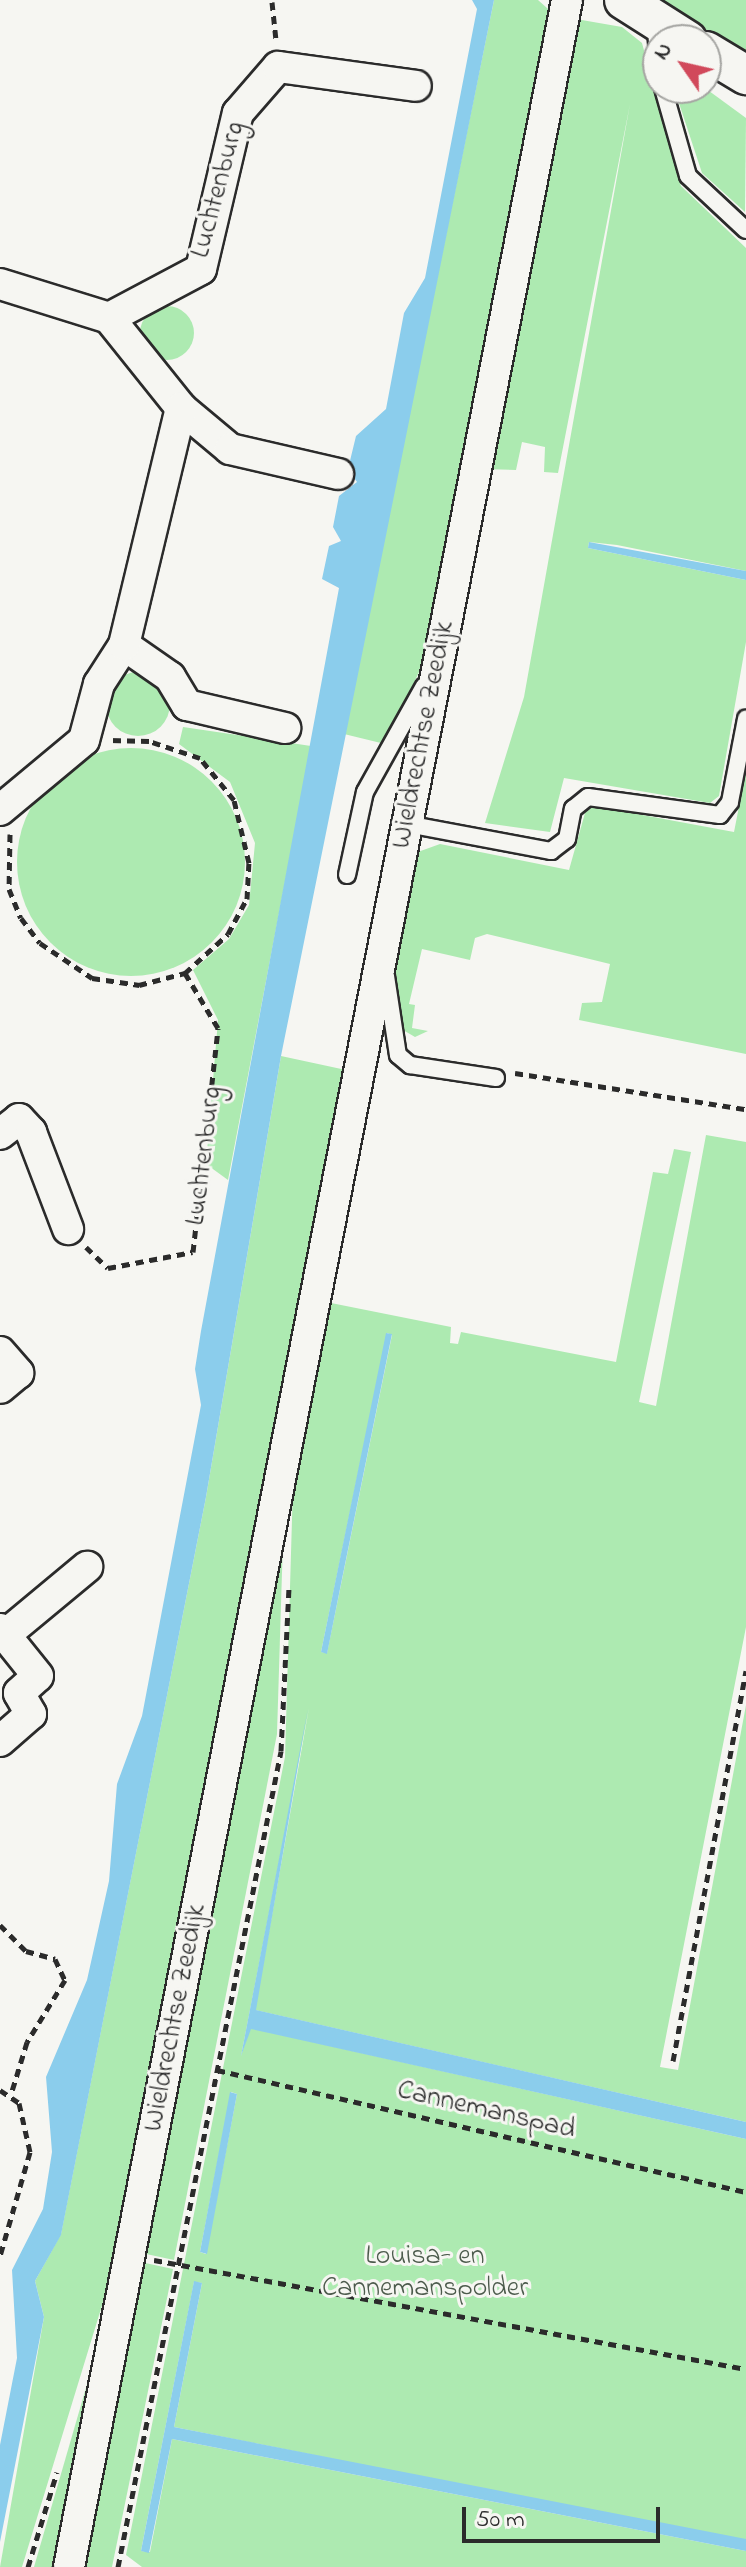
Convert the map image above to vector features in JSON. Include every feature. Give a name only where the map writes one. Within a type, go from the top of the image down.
[{"type":"street","name":"Wieldrechtse Zeedijk","points":[[69,2567],[567,0]]},
{"type":"street","points":[[624,0],[661,24]]},
{"type":"street","points":[[722,61],[746,75]]},
{"type":"street","points":[[278,67],[416,86]]},
{"type":"street","name":"Luchtenburg","points":[[109,318],[201,269],[238,113],[278,67]]},
{"type":"street","points":[[0,284],[109,318],[181,408],[230,449],[338,474]]},
{"type":"street","points":[[2,809],[84,740],[99,684],[124,645],[181,408]]},
{"type":"street","points":[[124,645],[170,677],[187,705],[285,728]]},
{"type":"street","points":[[0,1134],[19,1119],[31,1132],[68,1229]]},
{"type":"street","points":[[0,1352],[18,1373],[0,1388]]},
{"type":"street","points":[[0,1741],[31,1714],[19,1693],[38,1676],[2,1632],[87,1567]]},
{"type":"lane","points":[[668,104],[688,176],[746,230]]},
{"type":"lane","points":[[347,875],[365,792],[439,656]]},
{"type":"lane","points":[[407,824],[551,851],[562,845],[573,809],[588,797],[720,815],[730,802],[746,719]]},
{"type":"lane","points":[[382,951],[398,1055],[410,1065],[496,1078]]},
{"type":"path","points":[[272,2],[278,67]]},
{"type":"path","points":[[2,809],[9,889],[40,943],[92,978],[139,985],[185,973],[228,934],[247,899],[249,863],[234,800],[200,758],[149,741],[84,740]]},
{"type":"path","name":"Luchtenburg","points":[[68,1229],[108,1268],[193,1252],[218,1028],[185,973]]},
{"type":"path","points":[[496,1078],[523,1071],[746,1109]]},
{"type":"path","name":"Wieldrechtse Zeedijk","points":[[118,2567],[176,2263],[281,1751],[290,1578]]},
{"type":"path","points":[[673,2061],[746,1671]]},
{"type":"path","points":[[0,1925],[26,1951],[55,1959],[65,1980],[27,2042],[12,2091],[24,2115],[30,2164],[0,2256]]},
{"type":"path","name":"Cannemanspad","points":[[217,2070],[746,2192]]},
{"type":"path","points":[[0,2090],[12,2091]]},
{"type":"path","points":[[176,2263],[746,2369]]},
{"type":"green space","points":[[494,0],[538,0],[556,16],[428,653],[385,744],[344,734]]},
{"type":"green space","points":[[647,0],[746,0],[746,61],[722,46],[722,24],[686,24]]},
{"type":"green space","points":[[576,19],[622,27],[642,43],[642,104],[659,104],[681,186],[746,248],[746,571],[617,545],[589,542],[588,548],[746,580],[746,642],[719,796],[710,803],[564,778],[550,832],[485,823],[524,697],[630,104],[558,473],[544,472],[545,447],[522,442],[516,470],[483,469]]},
{"type":"green space","points":[[722,100],[746,118],[745,212],[702,173],[679,104],[722,104]]},
{"type":"green space","points":[[167,306],[186,314],[194,333],[186,352],[167,360],[148,352],[140,333],[148,314]]},
{"type":"green space","points":[[132,672],[144,672],[161,681],[168,692],[168,716],[161,727],[144,736],[132,736],[120,731],[111,722],[106,710],[106,698],[111,686],[120,677]]},
{"type":"green space","points":[[183,727],[311,746],[228,1180],[206,1164],[218,1020],[193,970],[229,939],[249,905],[255,843],[230,782],[179,744]]},
{"type":"green space","points":[[131,748],[153,750],[175,757],[212,781],[236,818],[243,840],[243,884],[236,906],[212,943],[175,967],[153,974],[131,976],[109,974],[87,967],[50,943],[26,906],[19,884],[17,862],[19,840],[26,818],[50,781],[87,757],[109,750]]},
{"type":"green space","points":[[746,771],[746,1054],[579,1020],[582,1003],[602,1002],[610,964],[487,934],[475,938],[470,960],[422,949],[409,1004],[415,1005],[412,1028],[428,1031],[415,1037],[403,1030],[394,971],[415,853],[440,844],[569,870],[585,813],[594,806],[734,832]]},
{"type":"green space","points":[[281,1056],[346,1070],[126,2227],[22,2567],[0,2567],[44,2317],[35,2281],[61,2234],[206,1497]]},
{"type":"green space","name":"Louisa- en Cannemanspolder","points":[[706,1135],[746,1142],[746,1627],[660,2067],[678,2070],[746,1705],[746,2122],[255,2010],[309,1708],[241,2056],[250,2028],[746,2139],[746,2542],[174,2427],[202,2283],[194,2282],[141,2551],[150,2552],[172,2439],[746,2551],[746,2567],[142,2567],[126,2555],[285,1757],[293,1485],[321,1301],[451,1327],[450,1343],[458,1344],[461,1332],[616,1362],[653,1172],[668,1174],[674,1149],[691,1152],[639,1402],[656,1406]],"holes":[[[387,1333],[392,1335],[327,1653],[321,1652]],[[231,2092],[237,2094],[206,2254],[200,2252]]]},
{"type":"green space","points":[[284,1508],[277,1734],[174,2260],[137,2252]]},
{"type":"green space","points":[[136,2261],[173,2269],[112,2567],[76,2567]]},
{"type":"green space","points":[[101,2336],[59,2567],[34,2567]]},
{"type":"water","points":[[472,0],[494,0],[281,1056],[206,1497],[61,2235],[35,2281],[44,2317],[0,2542],[0,2445],[17,2358],[12,2270],[43,2209],[52,2152],[46,2077],[87,1980],[109,1881],[117,1784],[142,1716],[201,1405],[195,1369],[201,1331],[339,588],[322,579],[329,546],[341,541],[333,527],[339,496],[357,482],[348,469],[356,436],[386,409],[404,313],[425,278],[477,9]]},
{"type":"water","points":[[589,542],[746,571],[746,580],[588,548]]},
{"type":"water","points":[[386,1333],[392,1334],[327,1654],[321,1652]]},
{"type":"water","points":[[308,1708],[256,2010],[746,2122],[746,2139],[251,2029],[241,2056]]},
{"type":"water","points":[[230,2092],[237,2094],[207,2254],[200,2252]]},
{"type":"water","points":[[194,2281],[202,2283],[174,2427],[746,2539],[746,2551],[172,2439],[149,2553],[141,2551]]}]
